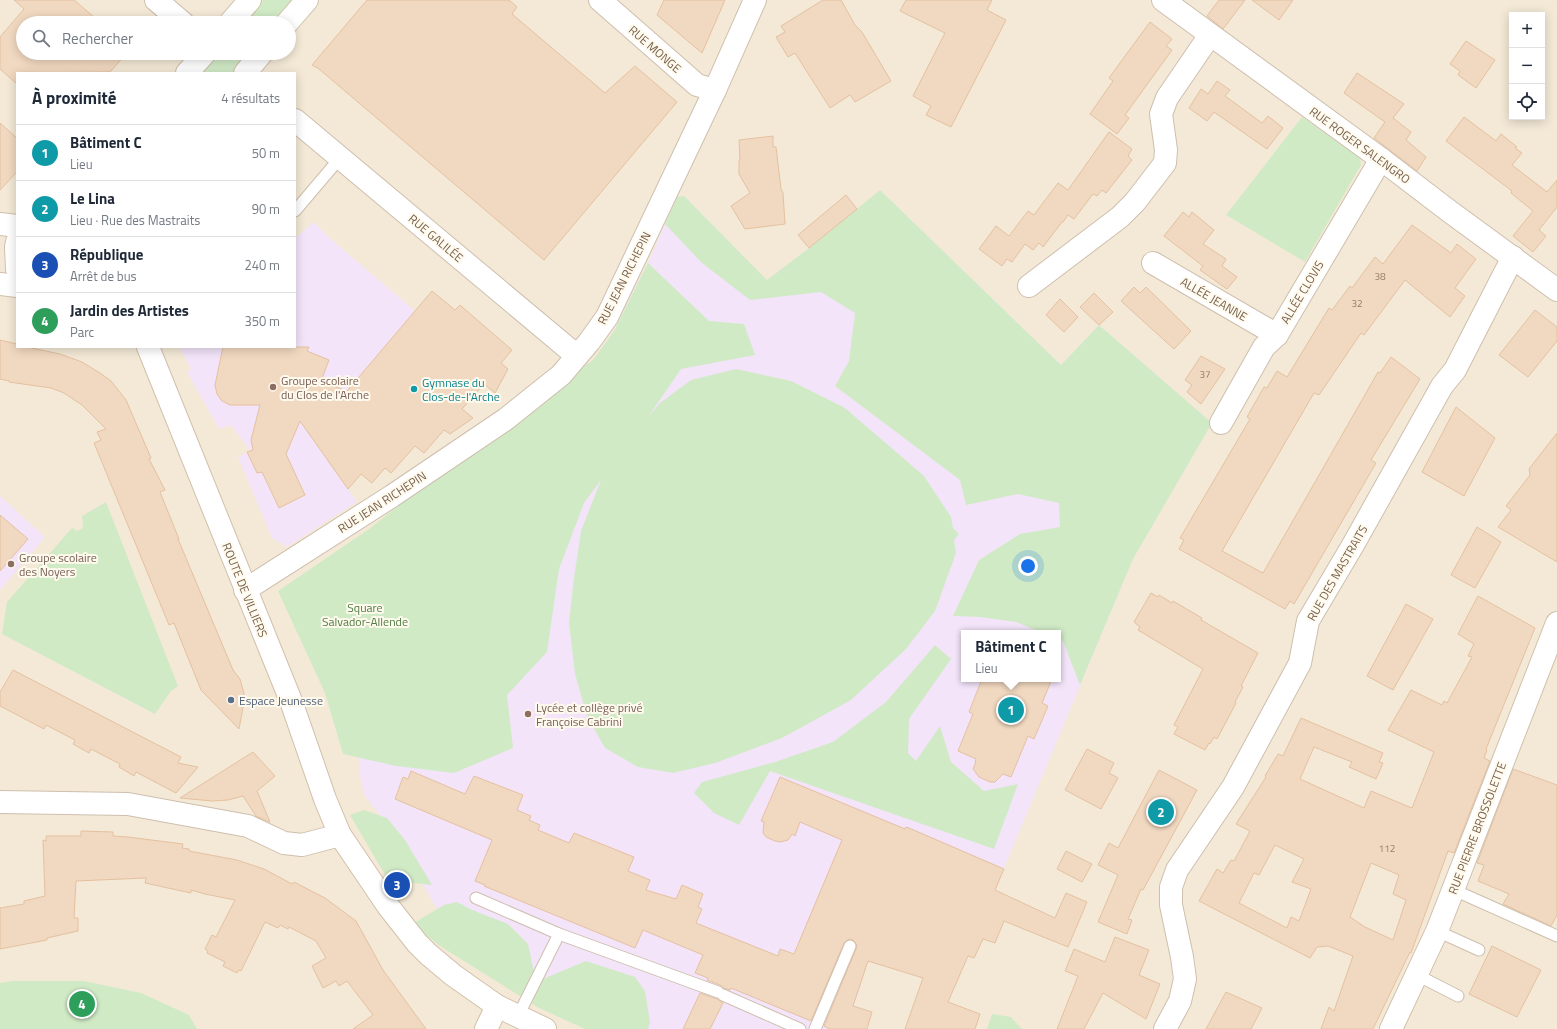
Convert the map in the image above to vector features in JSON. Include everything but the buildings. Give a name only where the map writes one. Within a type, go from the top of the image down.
[{"type":"street","points":[[156,0],[175,16]]},
{"type":"street","points":[[236,16],[250,0]]},
{"type":"street","points":[[293,16],[307,0]]},
{"type":"street","name":"RUE MONGE","points":[[600,0],[697,85],[715,90]]},
{"type":"street","name":"RUE JEAN RICHEPIN","points":[[245,590],[392,496],[506,419],[561,375],[589,342],[607,317],[715,90],[755,0]]},
{"type":"street","name":"RUE ROGER SALENGRO","points":[[1163,0],[1557,290]]},
{"type":"street","points":[[1029,286],[1120,217],[1135,202],[1164,163],[1166,150],[1161,114],[1166,98],[1210,35]]},
{"type":"street","points":[[188,72],[198,60]]},
{"type":"street","points":[[246,72],[256,60]]},
{"type":"street","name":"RUE GALILÉE","points":[[296,121],[577,356]]},
{"type":"street","name":"ALLÉE CLOVIS","points":[[1221,423],[1264,347],[1277,335],[1381,159]]},
{"type":"street","points":[[0,224],[16,226]]},
{"type":"street","name":"RUE DES MASTRAITS","points":[[1165,1029],[1180,1001],[1184,980],[1182,957],[1171,905],[1171,887],[1176,870],[1233,787],[1300,663],[1308,621],[1353,546],[1442,386],[1455,370],[1513,257]]},
{"type":"street","name":"ALLÉE JEANNE","points":[[1152,263],[1277,335]]},
{"type":"street","points":[[0,284],[16,286]]},
{"type":"street","name":"ROUTE DE VILLIERS","points":[[148,348],[291,701],[325,800],[340,835],[388,906],[417,943],[428,954],[453,975],[497,1006],[545,1029]]},
{"type":"street","name":"RUE PIERRE BROSSOLETTE","points":[[1391,1029],[1417,976],[1454,890],[1522,711],[1556,628]]},
{"type":"street","points":[[0,802],[128,804],[248,826],[284,843],[302,845],[340,835]]},
{"type":"street","points":[[486,1029],[497,1006]]},
{"type":"lane","points":[[296,210],[340,158]]},
{"type":"lane","points":[[1454,890],[1557,936]]},
{"type":"lane","points":[[476,898],[559,934],[721,993],[800,1029]]},
{"type":"lane","points":[[1437,931],[1478,950]]},
{"type":"lane","points":[[518,1016],[559,934]]},
{"type":"lane","points":[[815,1029],[850,946]]},
{"type":"lane","points":[[1417,976],[1458,996]]},
{"type":"shaded area","points":[[0,0],[1557,0],[1557,1029],[0,1029]]},
{"type":"shaded area","points":[[880,190],[1061,365],[1099,325],[1212,423],[1133,559],[954,988],[868,961],[854,1006],[872,1012],[867,1029],[631,1029],[538,982],[449,922],[437,909],[388,825],[364,795],[360,776],[360,758],[343,754],[349,710],[614,331],[648,263],[677,197],[684,196],[767,280]]},
{"type":"shaded area","name":"Groupe scolaire du Clos de l'Arche","points":[[314,222],[326,235],[415,311],[337,402],[313,440],[357,502],[287,547],[272,538],[238,457],[250,451],[231,425],[219,429],[187,372],[191,369],[180,348],[296,348],[296,237]]},
{"type":"shaded area","name":"Groupe scolaire des Noyers","points":[[0,496],[45,537],[0,590]]},
{"type":"green space","points":[[263,0],[295,0],[281,16],[249,16]]},
{"type":"green space","points":[[211,60],[244,60],[234,72],[201,72]]},
{"type":"green space","points":[[1302,117],[1360,158],[1361,165],[1305,262],[1226,215]]},
{"type":"green space","points":[[880,190],[1061,365],[1099,325],[1212,423],[1133,559],[1080,685],[1063,641],[1061,640],[1061,630],[1036,630],[1016,622],[980,617],[953,616],[979,560],[1020,534],[1060,527],[1059,503],[1018,494],[966,505],[960,480],[835,386],[849,361],[855,313],[821,292],[750,300],[702,263],[665,224],[677,197],[684,196],[767,280]]},
{"type":"green space","name":"Square Salvador-Allende","points":[[648,263],[709,321],[744,324],[755,355],[681,369],[648,417],[660,403],[691,380],[736,369],[791,381],[845,408],[924,476],[951,517],[953,528],[959,534],[954,540],[956,553],[935,611],[906,649],[851,700],[782,738],[715,763],[673,773],[638,767],[605,748],[587,716],[575,674],[569,622],[574,578],[581,531],[601,480],[584,503],[559,569],[547,652],[507,695],[513,748],[454,773],[396,766],[343,754],[325,693],[278,591],[369,529],[454,462],[593,360],[614,331]]},
{"type":"green space","points":[[106,502],[178,686],[171,691],[155,714],[2,634],[7,602],[72,528],[77,531],[83,528],[82,516]]},
{"type":"green space","points":[[935,645],[951,659],[909,719],[908,753],[916,761],[940,726],[951,762],[984,791],[1018,784],[994,849],[770,771],[739,825],[714,813],[694,793],[702,782],[775,762],[833,742],[886,702]]},
{"type":"green space","points":[[364,810],[387,818],[405,840],[432,885],[388,880],[350,815]]},
{"type":"green space","points":[[457,902],[472,910],[508,924],[528,944],[533,968],[538,981],[586,961],[635,977],[645,991],[650,1022],[648,1029],[585,1029],[539,1008],[440,946],[412,924],[444,905]]},
{"type":"green space","points":[[12,981],[84,981],[141,993],[189,1015],[197,1029],[0,1029],[0,983]]},
{"type":"green space","points":[[992,1014],[1011,1017],[1022,1029],[987,1029]]},
{"type":"place","name":"Groupe scolaire du Clos de l'Arche","points":[[273,387]]},
{"type":"place","name":"Gymnase du Clos-de-l'Arche","points":[[414,389]]},
{"type":"place","name":"Groupe scolaire des Noyers","points":[[11,564]]},
{"type":"place","name":"Espace Jeunesse","points":[[231,700]]},
{"type":"place","name":"Bâtiment C","points":[[1011,710]]},
{"type":"place","name":"Lycée et collège privé Françoise Cabrini","points":[[528,714]]},
{"type":"place","name":"Le Lina","points":[[1161,812]]},
{"type":"place","name":"République","points":[[397,885]]},
{"type":"place","name":"Jardin des Artistes","points":[[82,1004]]}]
